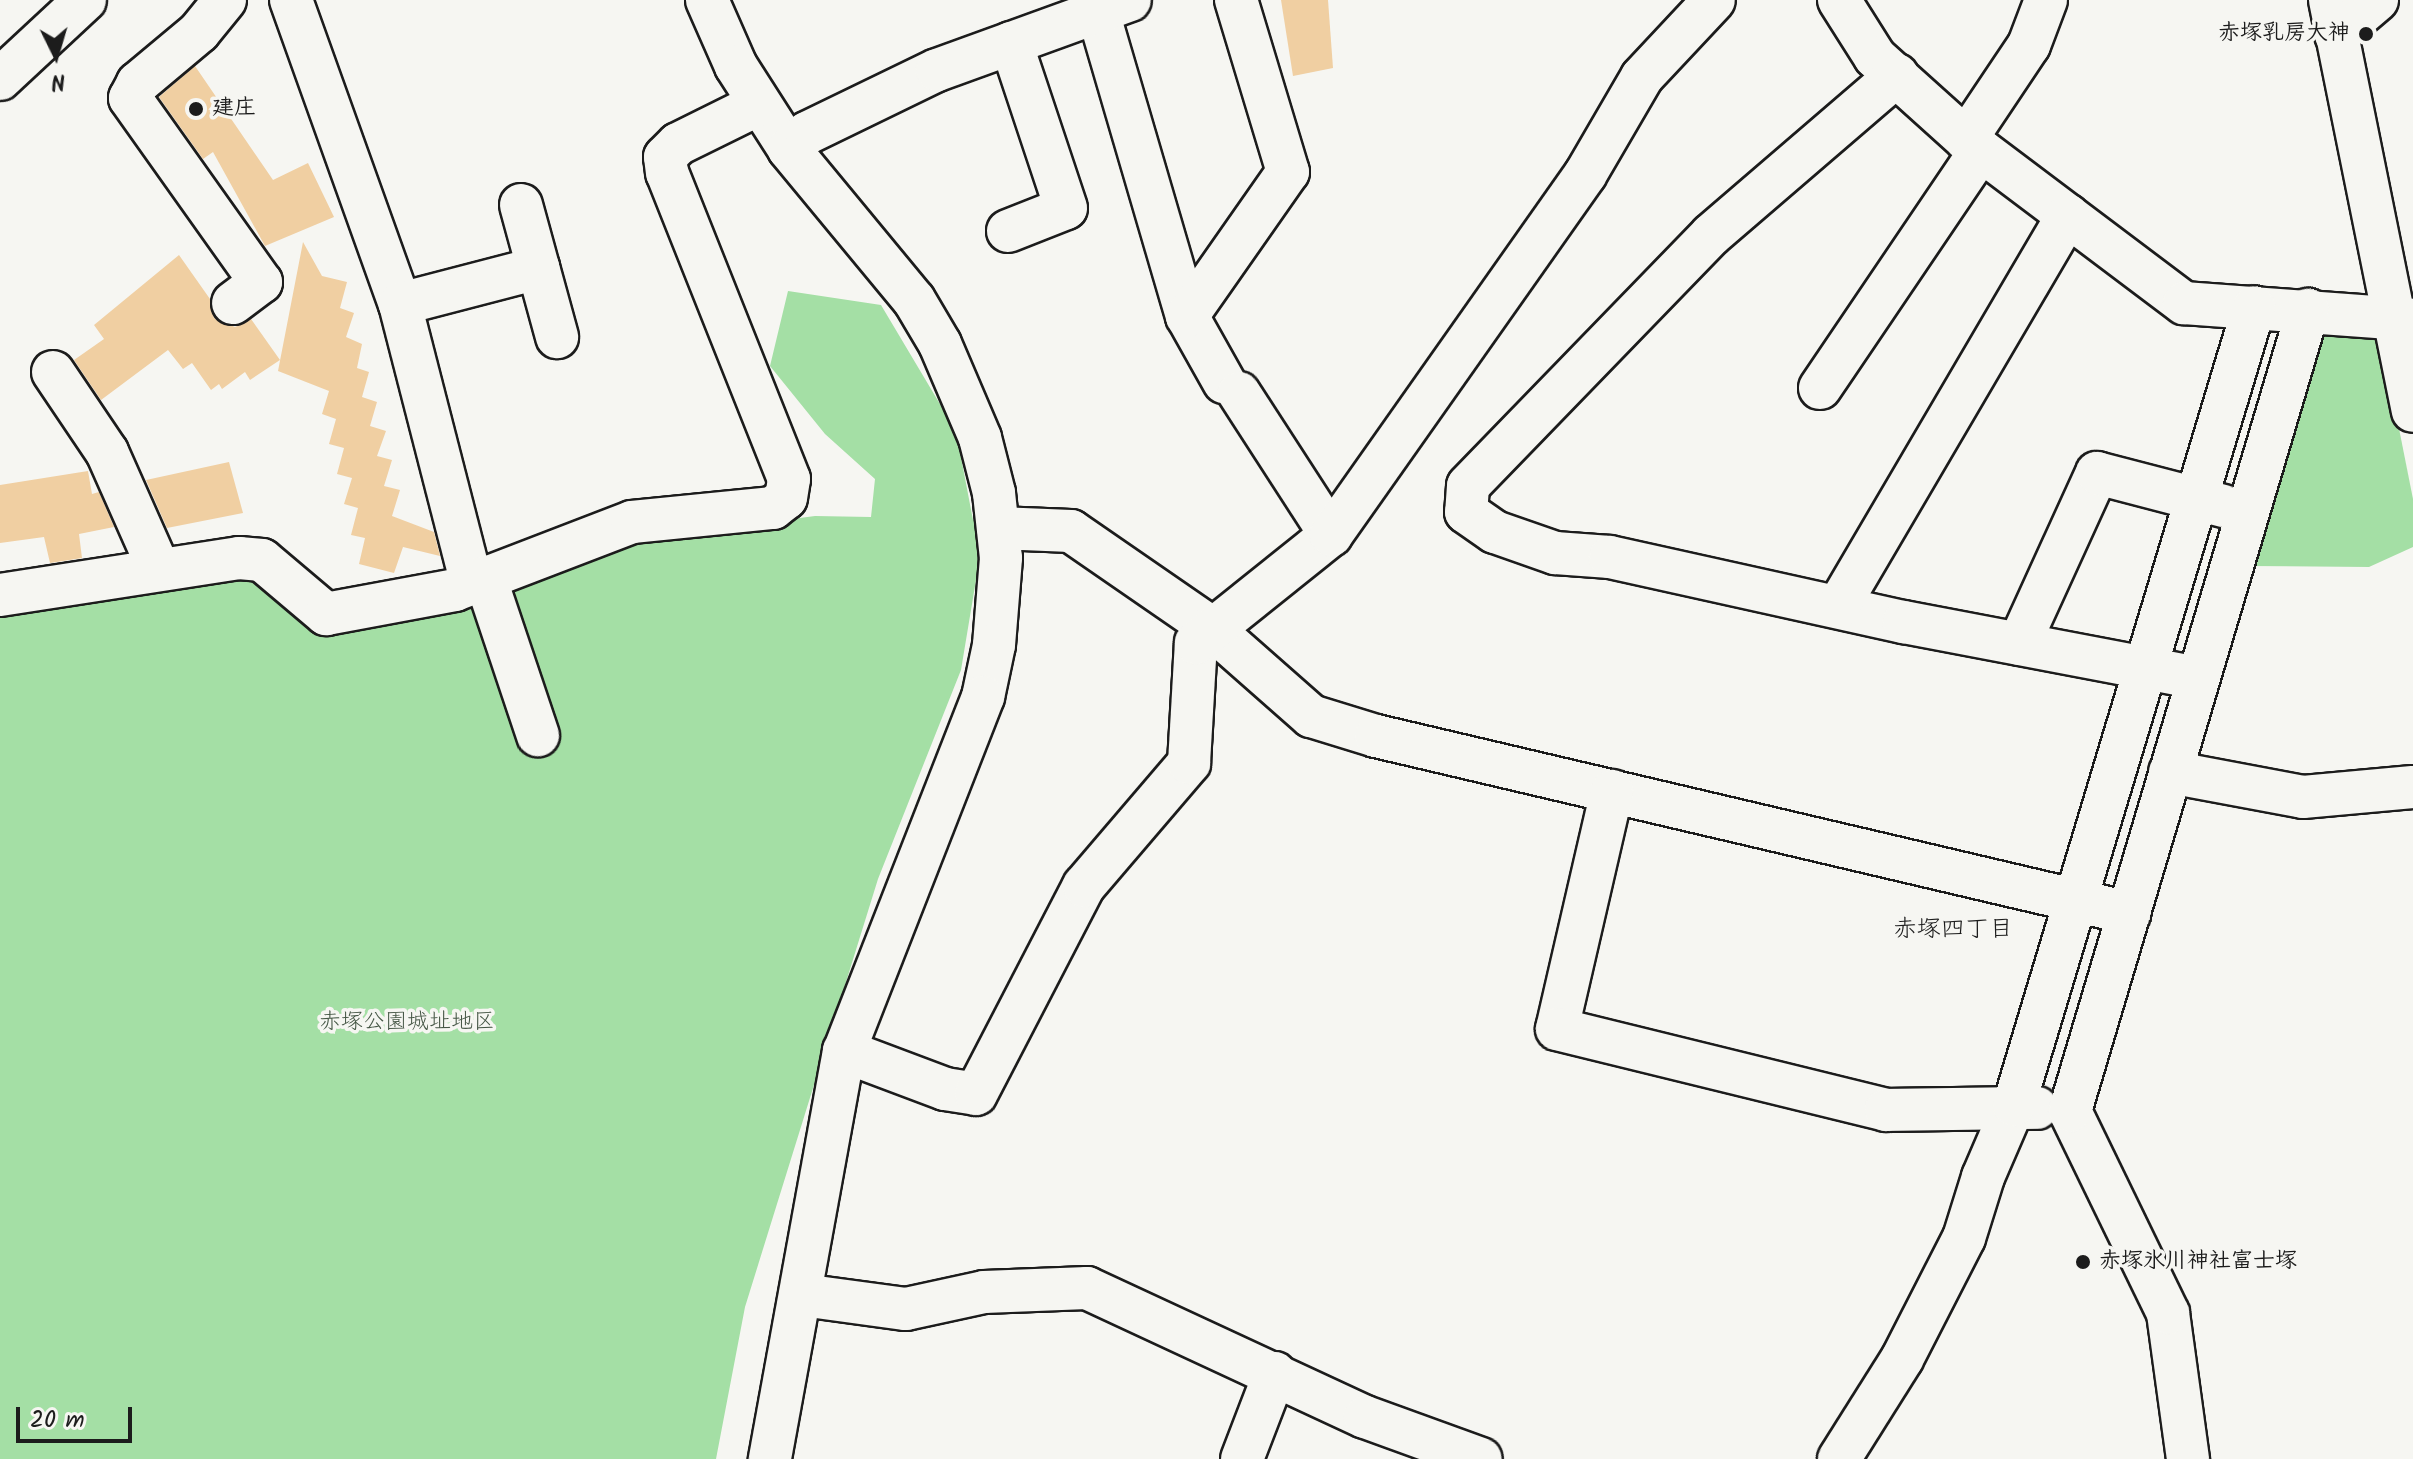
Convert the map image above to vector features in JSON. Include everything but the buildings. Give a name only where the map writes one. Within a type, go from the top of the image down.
[{"type":"street","points":[[0,79],[85,0]]},
{"type":"street","points":[[225,0],[199,32],[138,83],[130,98],[261,282],[233,303]]},
{"type":"street","points":[[291,0],[400,304],[478,579],[538,735]]},
{"type":"street","points":[[707,0],[759,104],[789,149],[914,300],[940,344],[980,438],[998,528],[994,645],[983,697],[844,1051],[770,1459]]},
{"type":"street","points":[[1187,316],[1288,172],[1236,0]]},
{"type":"street","points":[[844,1051],[945,1089],[976,1094],[1084,886],[1189,763],[1196,643],[1210,627],[1289,573],[1331,535],[1585,175],[1642,77],[1714,0]]},
{"type":"street","points":[[1839,0],[1875,57],[1974,144],[2184,303],[2308,310],[2404,320]]},
{"type":"street","points":[[1820,388],[1974,144],[2029,45],[2046,0]]},
{"type":"street","points":[[2377,0],[2333,17],[2404,320],[2413,411]]},
{"type":"street","points":[[789,149],[807,133],[937,70],[1114,6],[1187,316],[1231,388],[1331,535]]},
{"type":"street","points":[[1008,231],[1066,208],[1011,43]]},
{"type":"street","points":[[1897,75],[1711,235],[1468,486],[1466,512],[1495,532],[1555,553],[1610,557],[1838,607],[2198,678]]},
{"type":"street","points":[[0,595],[158,567],[262,560],[326,614],[455,590],[632,522],[773,508],[786,498],[789,479],[667,173],[665,157],[678,144],[759,104]]},
{"type":"street","points":[[521,205],[557,337]]},
{"type":"street","points":[[1838,607],[2068,215]]},
{"type":"street","points":[[400,304],[538,268]]},
{"type":"street","points":[[1839,1459],[1902,1359],[1964,1238],[1983,1177],[2014,1105],[2254,307]]},
{"type":"street","points":[[2188,1459],[2168,1313],[2070,1111],[2308,310]]},
{"type":"street","points":[[53,372],[107,452],[158,567]]},
{"type":"street","points":[[2019,644],[2097,473],[2248,511]]},
{"type":"street","points":[[998,528],[1071,531],[1210,627],[1311,716],[1612,791],[2129,913]]},
{"type":"street","points":[[2170,772],[2303,797],[2413,787]]},
{"type":"street","points":[[1612,791],[1557,1029],[1886,1110],[2014,1105],[2070,1111]]},
{"type":"street","points":[[802,1295],[906,1309],[984,1292],[1087,1288],[1365,1417],[1481,1459]]},
{"type":"street","points":[[1242,1459],[1275,1373]]},
{"type":"green space","name":"赤塚公園城址地区","points":[[788,291],[881,305],[956,431],[973,520],[986,520],[961,670],[878,879],[745,1307],[716,1459],[0,1459],[0,613],[255,572],[285,603],[633,540],[815,516],[871,517],[875,479],[825,434],[770,366]]},
{"type":"green space","points":[[2329,327],[2380,333],[2413,499],[2413,547],[2369,567],[2247,566],[2312,341]]},
{"type":"place","name":"赤塚乳房大神","points":[[2366,34]]},
{"type":"place","name":"建庄","points":[[196,109]]},
{"type":"place","name":"赤塚氷川神社富士塚","points":[[2083,1262]]},
{"type":"district","name":"赤塚四丁目","points":[[1953,930]]}]
